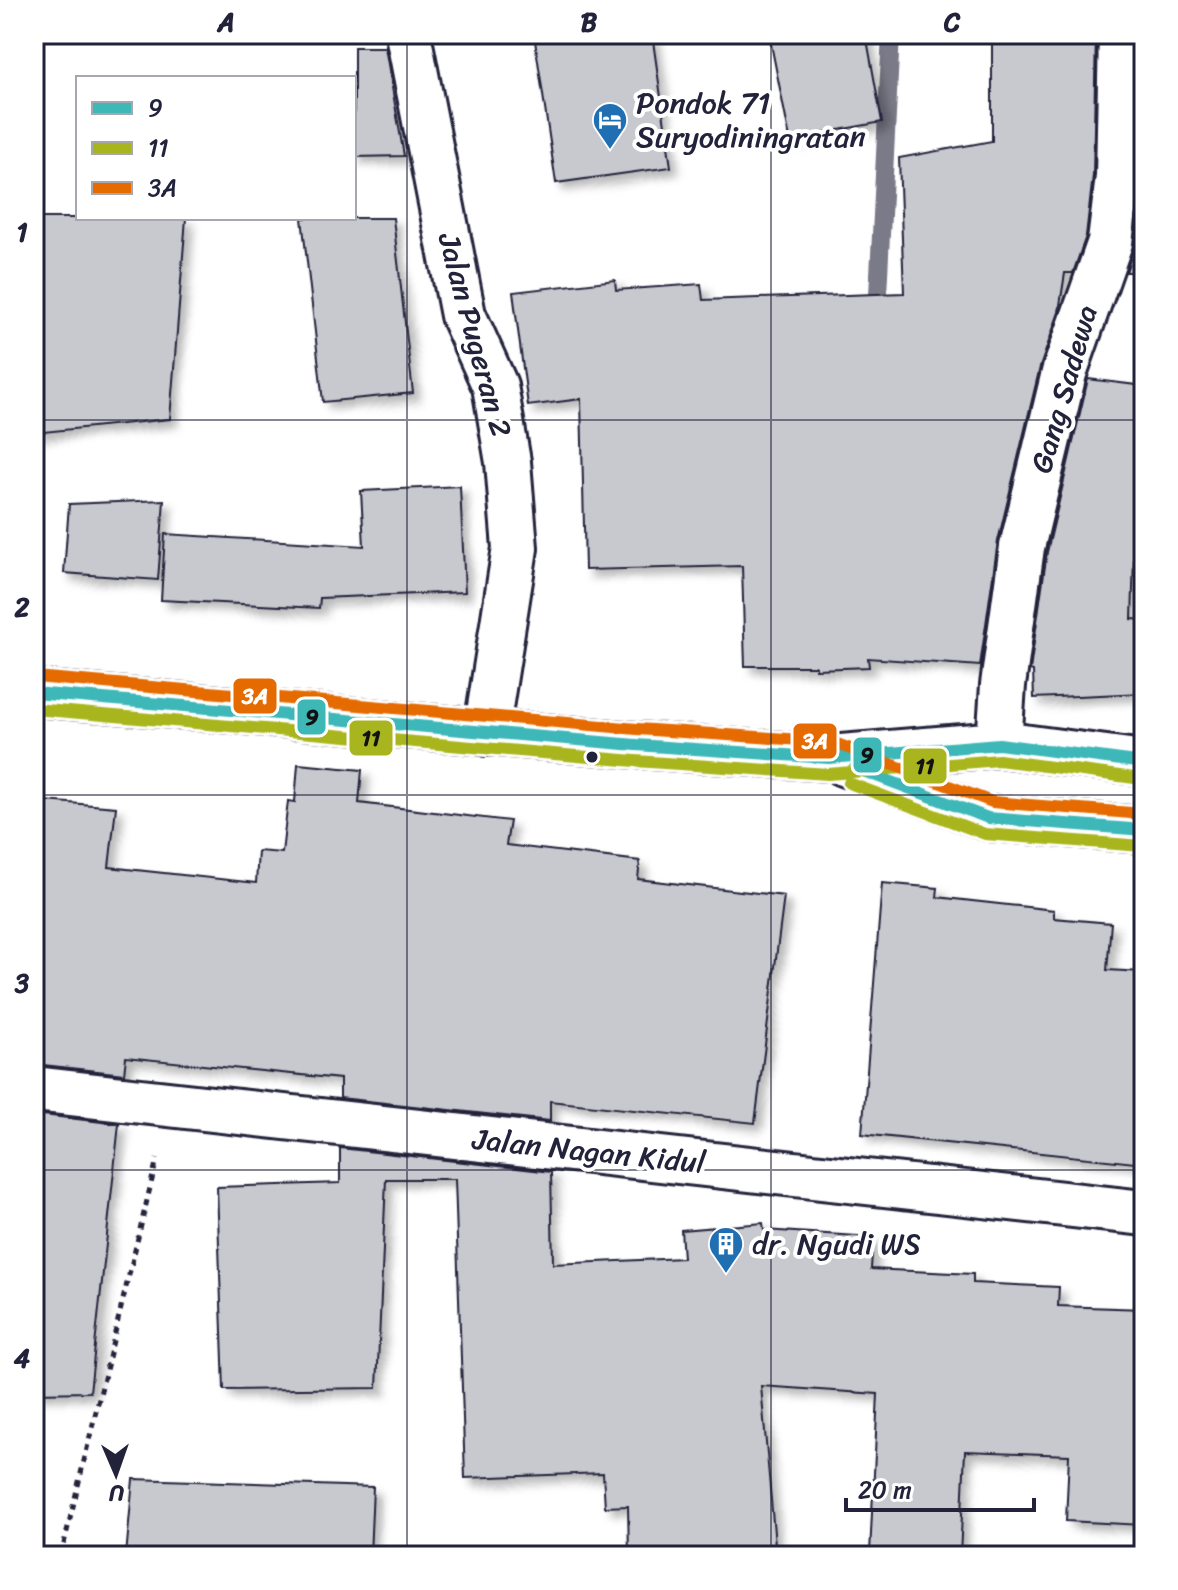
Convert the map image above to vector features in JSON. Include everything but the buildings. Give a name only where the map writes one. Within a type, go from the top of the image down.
[{"type":"street","name":"Jalan Pugeran 2","points":[[408,34],[463,315],[495,386],[508,462],[515,548],[486,733]]},
{"type":"street","name":"Gang Sadewa","points":[[999,744],[1003,685],[1022,547],[1064,373],[1131,177],[1121,34]]},
{"type":"street","points":[[34,693],[486,733],[829,758],[999,744],[1144,763]]},
{"type":"street","points":[[829,758],[988,818],[1144,830]]},
{"type":"street","name":"Jalan Nagan Kidul","points":[[34,1089],[1144,1213]]},
{"type":"path","points":[[61,1556],[170,1104]]},
{"type":"waterway","points":[[877,315],[891,34]]},
{"type":"transit line","name":"3A","points":[[35,677],[637,729],[832,742],[992,802],[1144,814]]},
{"type":"transit line","name":"9","points":[[34,693],[636,745],[829,758],[999,744],[1144,763]]},
{"type":"transit line","name":"11","points":[[34,709],[635,761],[828,774],[999,760],[1142,779]]},
{"type":"transit line","name":"9","points":[[855,768],[988,818],[1144,830]]},
{"type":"transit line","name":"11","points":[[849,783],[985,834],[1143,846]]},
{"type":"place","name":"Pondok 71 Suryodiningratan","points":[[610,151]]},
{"type":"place","name":"dr. Ngudi WS","points":[[726,1275]]}]
